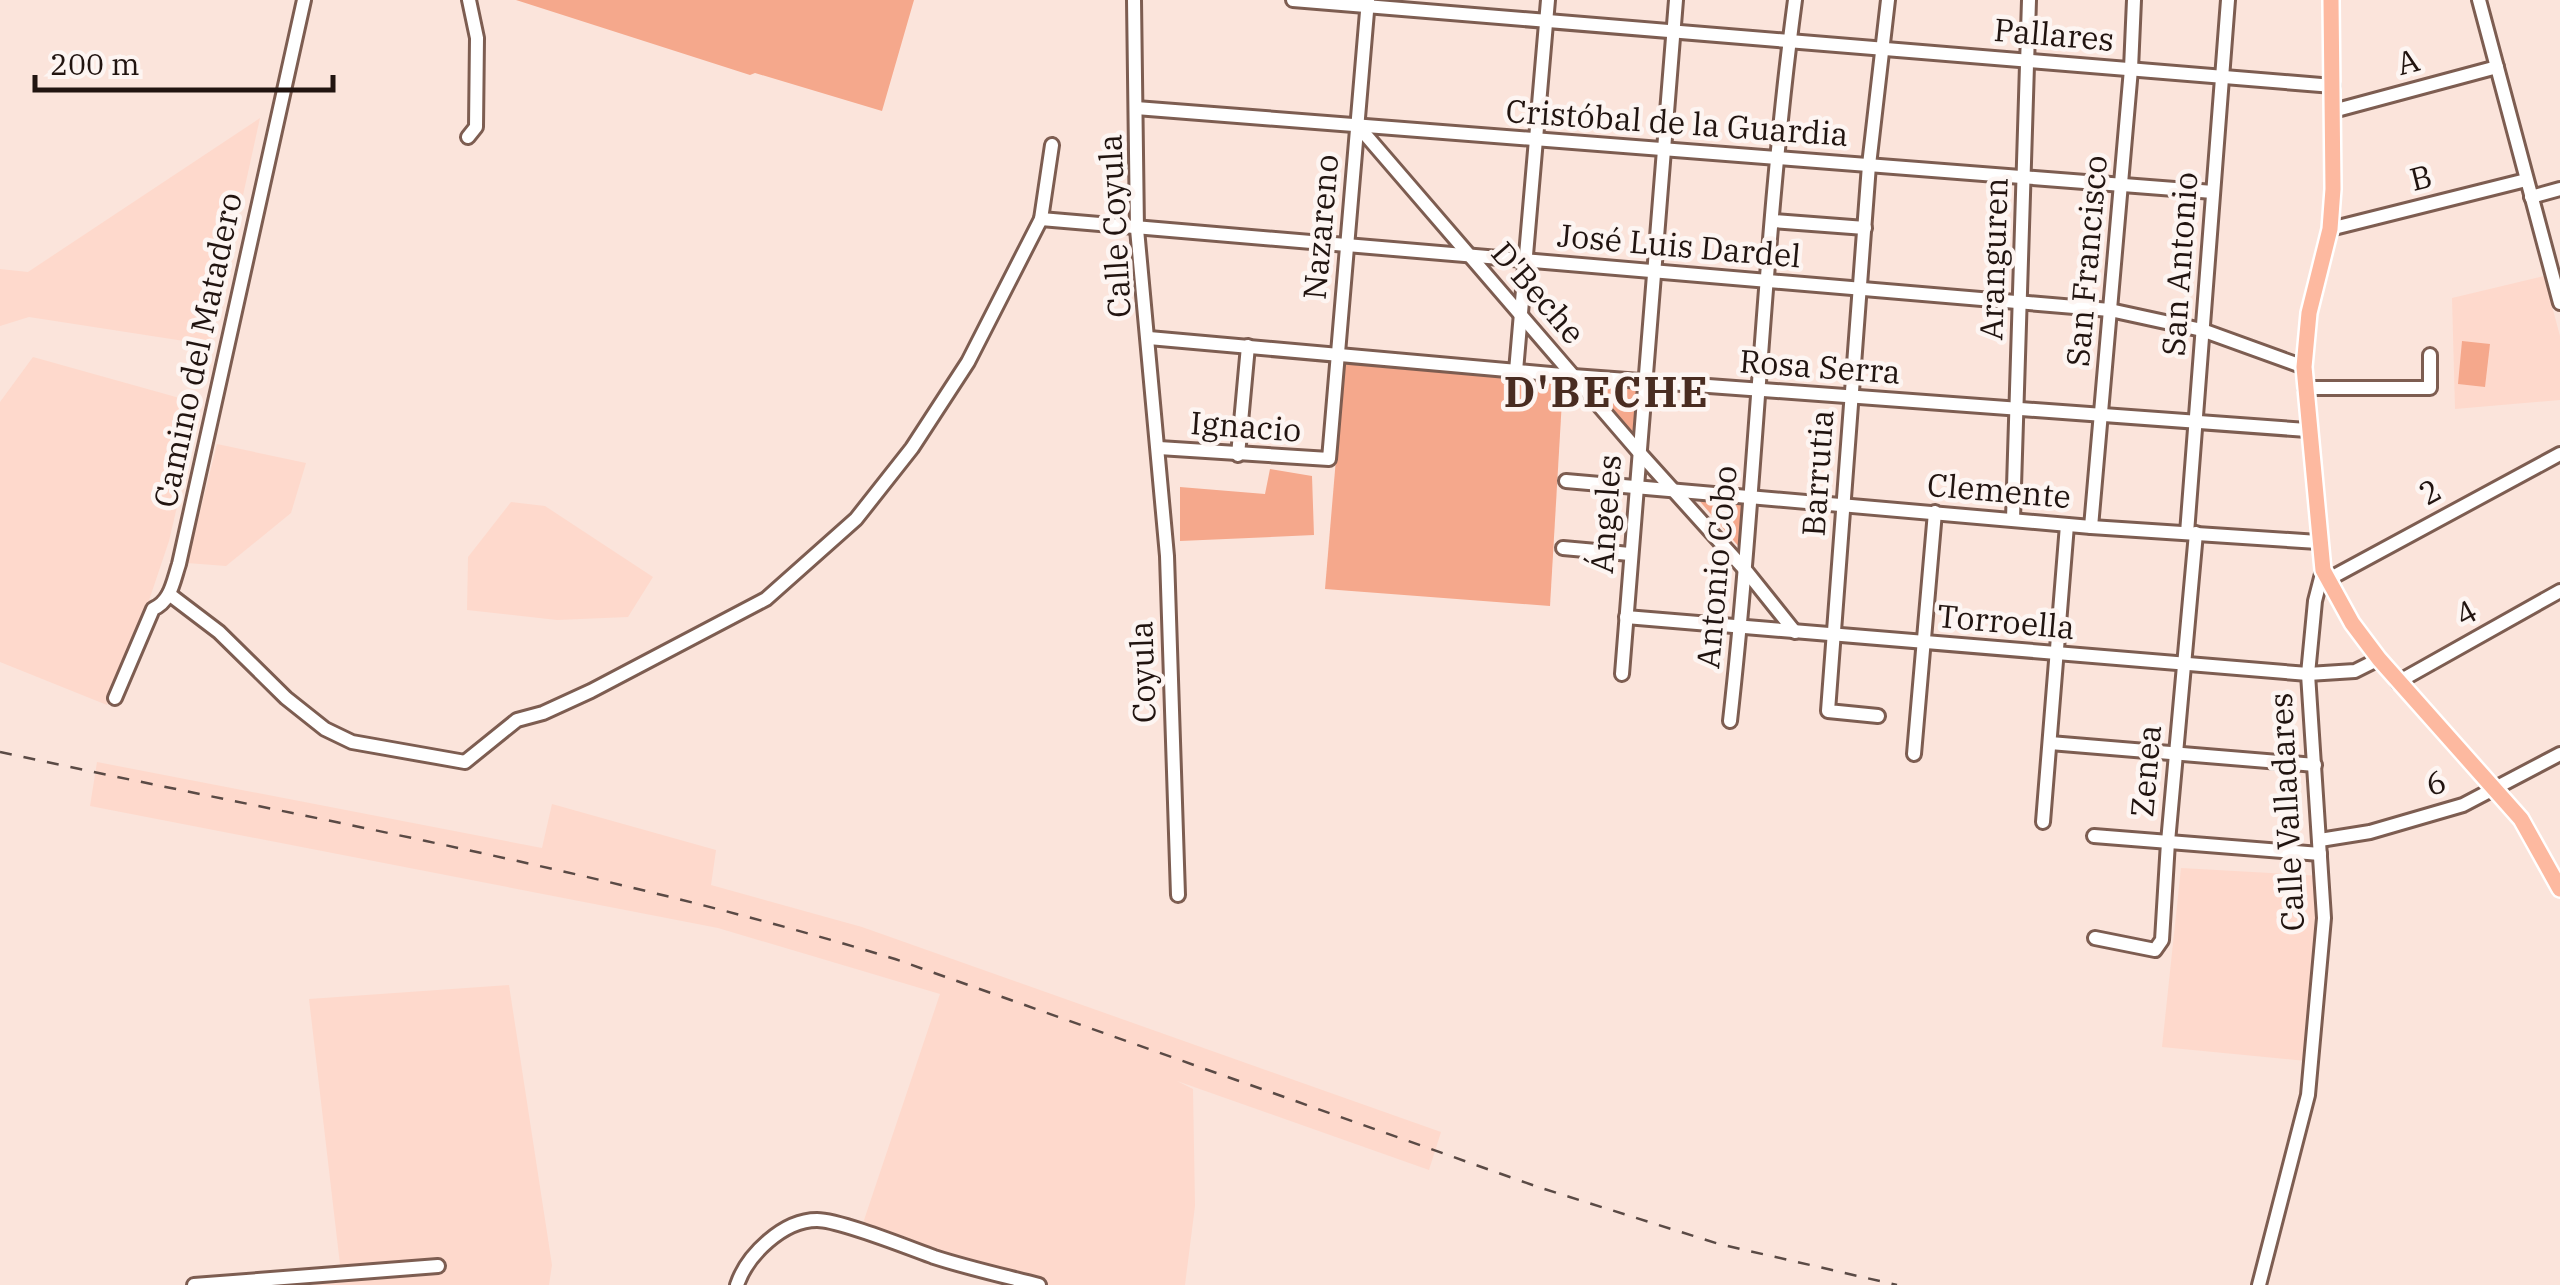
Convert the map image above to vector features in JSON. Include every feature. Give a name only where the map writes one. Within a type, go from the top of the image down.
[{"type":"main road","points":[[2331,0],[2330,229],[2309,313],[2304,368],[2318,542],[2325,575],[2379,660],[2520,819],[2560,889]]},
{"type":"street","name":"Camino del Matadero","points":[[115,698],[153,609],[165,602],[169,594],[194,503],[304,0]]},
{"type":"street","points":[[468,136],[476,126],[477,38],[470,0]]},
{"type":"street","name":"Calle Coyula","points":[[1134,0],[1137,229],[1159,448]]},
{"type":"street","name":"Pallares","points":[[1293,0],[1368,3],[2333,86]]},
{"type":"street","points":[[1516,370],[1548,0]]},
{"type":"street","name":"Ángeles","points":[[1622,674],[1676,0]]},
{"type":"street","name":"Antonio Cobo","points":[[1730,721],[1747,572],[1758,390],[1795,0]]},
{"type":"street","name":"Barrutia","points":[[1878,716],[1828,711],[1869,165],[1888,0]]},
{"type":"street","name":"Aranguren","points":[[2014,519],[2029,0]]},
{"type":"street","name":"San Francisco","points":[[2091,526],[2132,69],[2134,0]]},
{"type":"street","name":"San Antonio","points":[[2192,533],[2202,330],[2228,0]]},
{"type":"street","points":[[2479,0],[2560,304]]},
{"type":"street","name":"Nazareno","points":[[1329,459],[1368,3]]},
{"type":"street","name":"A","points":[[2333,111],[2497,67]]},
{"type":"street","name":"Cristóbal de la Guardia","points":[[1136,108],[2213,192]]},
{"type":"street","name":"D'Beche","points":[[1358,126],[1796,632]]},
{"type":"street","points":[[169,594],[219,632],[325,730],[352,742],[465,762],[517,720],[590,691],[766,599],[808,566],[856,519],[912,448],[968,362],[1041,219],[1052,146]]},
{"type":"street","name":"B","points":[[2330,229],[2526,180]]},
{"type":"street","points":[[2531,197],[2560,190]]},
{"type":"street","name":"José Luis Dardel","points":[[1041,219],[2110,310],[2202,330],[2304,368]]},
{"type":"street","points":[[1773,221],[1866,228]]},
{"type":"street","name":"Rosa Serra","points":[[1149,338],[1573,376],[2308,430]]},
{"type":"street","points":[[1238,454],[1248,346]]},
{"type":"street","points":[[2305,388],[2430,388],[2430,354]]},
{"type":"street","name":"Ignacio","points":[[1159,448],[1329,459]]},
{"type":"street","name":"Coyula","points":[[1159,448],[1167,556],[1178,894]]},
{"type":"street","name":"2","points":[[2325,575],[2560,454]]},
{"type":"street","name":"Clemente","points":[[1566,481],[2318,542]]},
{"type":"street","points":[[1914,754],[1935,512]]},
{"type":"street","points":[[2044,822],[2067,524]]},
{"type":"street","name":"Zenea","points":[[2095,938],[2155,950],[2162,940],[2192,533]]},
{"type":"street","points":[[1563,548],[1630,554]]},
{"type":"street","name":"Calle Valladares","points":[[2259,1285],[2308,1095],[2324,918],[2308,674],[2315,601],[2325,575]]},
{"type":"street","name":"4","points":[[2398,682],[2560,591]]},
{"type":"street","name":"Torroella","points":[[1626,617],[2308,674],[2356,671],[2379,660]]},
{"type":"street","points":[[2050,744],[2315,765]]},
{"type":"street","name":"6","points":[[2094,836],[2320,847],[2463,804],[2560,754]]},
{"type":"street","points":[[737,1285],[759,1248],[788,1229],[816,1220],[1039,1285]]},
{"type":"street","points":[[194,1285],[438,1266]]},
{"type":"shaded area","points":[[516,0],[914,0],[882,111],[755,73],[750,75]]},
{"type":"shaded area","points":[[260,118],[210,345],[29,317],[0,326],[0,269],[28,272]]},
{"type":"shaded area","points":[[2544,276],[2560,336],[2560,400],[2455,409],[2452,298]]},
{"type":"shaded area","points":[[2462,341],[2490,344],[2485,387],[2458,384]]},
{"type":"shaded area","points":[[33,357],[201,404],[169,541],[129,660],[107,705],[0,662],[0,402]]},
{"type":"shaded area","points":[[1344,364],[1563,383],[1550,606],[1325,589]]},
{"type":"shaded area","points":[[1581,379],[1641,384],[1636,438]]},
{"type":"shaded area","points":[[217,444],[306,463],[291,513],[226,566],[187,563]]},
{"type":"shaded area","points":[[1270,469],[1312,476],[1314,535],[1180,541],[1180,487],[1265,494]]},
{"type":"shaded area","points":[[1697,498],[1743,500],[1740,548]]},
{"type":"shaded area","points":[[511,502],[545,506],[653,577],[628,617],[557,620],[467,610],[468,557]]},
{"type":"shaded area","points":[[97,762],[542,848],[552,804],[716,850],[711,885],[862,927],[1441,1132],[1429,1170],[1177,1081],[1193,1089],[1195,1206],[1185,1285],[1039,1285],[860,1232],[940,994],[718,928],[90,806]]},
{"type":"shaded area","points":[[2181,868],[2323,876],[2306,1061],[2162,1047]]},
{"type":"shaded area","points":[[509,985],[552,1265],[549,1285],[194,1285],[341,1273],[309,999]]},
{"type":"railway","points":[[0,752],[450,846],[785,927],[895,959],[1538,1187],[1719,1244],[1897,1285]]},
{"type":"district","name":"D'BECHE","points":[[1607,392]]}]
